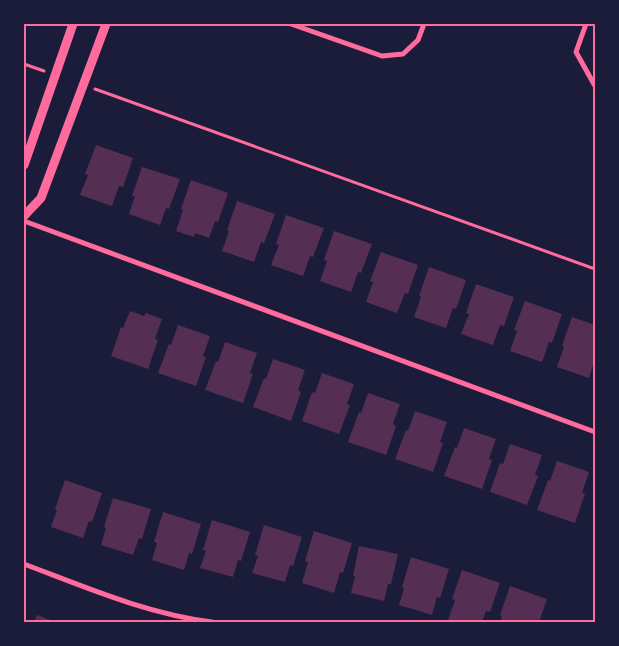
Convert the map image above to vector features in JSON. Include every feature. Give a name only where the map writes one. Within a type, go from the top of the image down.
[{"type":"street","points":[[24,165],[72,24]]},
{"type":"street","points":[[24,216],[41,198],[106,24]]},
{"type":"street","points":[[291,24],[382,56],[403,54],[418,40],[424,24]]},
{"type":"street","points":[[586,24],[576,52],[595,86]]},
{"type":"street","points":[[24,221],[595,432]]},
{"type":"street","points":[[24,564],[123,601],[192,620],[212,622]]},
{"type":"path","points":[[24,64],[55,75]]},
{"type":"path","points":[[83,85],[595,268]]},
{"type":"building","points":[[96,145],[133,158],[123,187],[119,186],[112,206],[80,195],[88,175],[85,174]]},
{"type":"building","points":[[142,167],[180,179],[169,209],[166,208],[160,225],[129,214],[135,196],[132,196]]},
{"type":"building","points":[[191,180],[228,193],[218,222],[215,221],[209,238],[195,233],[194,237],[176,231]]},
{"type":"building","points":[[237,201],[275,214],[264,243],[261,242],[254,262],[222,251]]},
{"type":"building","points":[[286,215],[324,228],[313,257],[310,256],[303,276],[271,265],[279,245],[276,244]]},
{"type":"building","points":[[334,231],[372,244],[361,273],[358,272],[351,292],[320,281],[327,261],[324,260]]},
{"type":"building","points":[[381,252],[418,265],[408,294],[405,293],[397,313],[366,302],[373,282],[370,281]]},
{"type":"building","points":[[429,267],[466,280],[456,309],[453,308],[446,328],[414,317]]},
{"type":"building","points":[[476,284],[514,297],[504,326],[500,325],[493,345],[461,334],[469,314],[466,313]]},
{"type":"building","points":[[525,301],[562,314],[552,343],[549,342],[542,362],[510,351],[517,331],[514,330]]},
{"type":"building","points":[[130,311],[144,316],[146,313],[162,319],[155,339],[158,340],[148,369],[111,356],[121,327],[123,328]]},
{"type":"building","points":[[572,317],[595,325],[595,359],[589,378],[557,367]]},
{"type":"building","points":[[178,325],[210,336],[203,356],[206,357],[196,386],[158,373]]},
{"type":"building","points":[[225,342],[257,353],[250,373],[253,374],[243,403],[205,390]]},
{"type":"building","points":[[273,359],[305,370],[298,390],[301,392],[291,421],[253,407]]},
{"type":"building","points":[[322,373],[354,384],[347,404],[350,405],[339,434],[302,421],[312,392],[315,393]]},
{"type":"building","points":[[368,393],[400,404],[393,424],[396,426],[386,455],[348,442]]},
{"type":"building","points":[[415,411],[447,422],[440,442],[443,443],[433,472],[395,459]]},
{"type":"building","points":[[464,428],[496,439],[489,459],[492,460],[482,489],[444,476]]},
{"type":"building","points":[[510,444],[542,455],[535,475],[538,476],[527,505],[490,492],[500,463],[503,464]]},
{"type":"building","points":[[557,461],[589,472],[582,493],[585,494],[575,523],[537,510]]},
{"type":"building","points":[[65,480],[102,493],[92,522],[89,521],[83,538],[51,527]]},
{"type":"building","points":[[113,498],[151,509],[142,539],[139,538],[133,555],[101,545],[106,528],[104,527]]},
{"type":"building","points":[[163,512],[201,524],[192,554],[189,553],[184,570],[152,560],[157,543],[154,542]]},
{"type":"building","points":[[212,520],[250,532],[241,561],[238,560],[233,577],[200,568],[206,551],[203,550]]},
{"type":"building","points":[[264,525],[302,537],[293,566],[290,565],[285,582],[252,573],[258,556],[255,555]]},
{"type":"building","points":[[314,531],[352,543],[343,573],[340,572],[334,593],[302,583],[308,562],[305,561]]},
{"type":"building","points":[[359,546],[398,554],[391,584],[388,584],[384,601],[351,593]]},
{"type":"building","points":[[411,557],[449,569],[440,598],[437,597],[432,615],[399,605]]},
{"type":"building","points":[[462,570],[500,583],[490,612],[486,611],[482,622],[455,622],[448,620],[455,600],[452,599]]},
{"type":"building","points":[[510,586],[547,599],[539,622],[500,622],[502,616],[500,615]]},
{"type":"building","points":[[37,615],[56,622],[34,622]]}]
